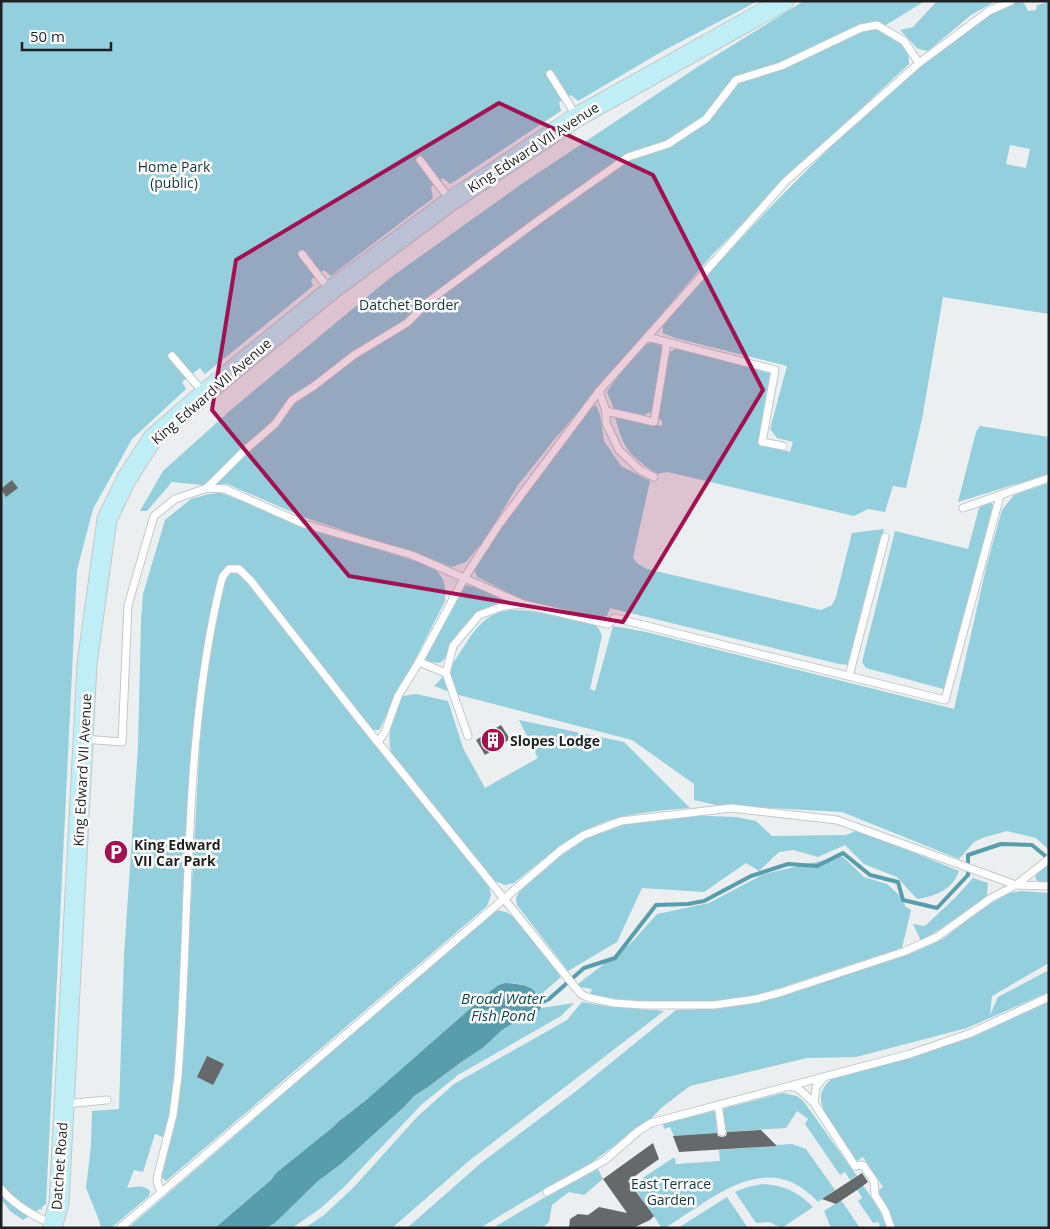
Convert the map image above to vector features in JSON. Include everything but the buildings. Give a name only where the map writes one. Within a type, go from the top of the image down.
[{"type":"main road","name":"King Edward VII Avenue","points":[[64,1104],[87,664],[107,519],[127,478],[153,438],[330,291],[451,201],[577,117],[784,1]]},
{"type":"main road","name":"Datchet Road","points":[[53,1226],[59,1203],[64,1104]]},
{"type":"lane","points":[[378,742],[385,732],[398,696],[419,662],[465,577],[498,526],[599,391],[786,181],[919,63],[989,11],[1011,1]]},
{"type":"lane","points":[[207,488],[244,451],[275,424],[292,400],[314,386],[354,355],[407,323],[429,301],[628,157],[668,144],[706,119],[736,80],[781,66],[861,28],[877,25],[904,41],[919,63]]},
{"type":"lane","points":[[550,74],[577,117]]},
{"type":"lane","points":[[420,160],[451,201]]},
{"type":"lane","points":[[302,254],[330,291]]},
{"type":"lane","points":[[647,337],[775,370],[762,442],[783,446]]},
{"type":"lane","points":[[606,411],[654,422],[667,342]]},
{"type":"lane","points":[[172,356],[204,394]]},
{"type":"lane","points":[[599,391],[606,411],[606,423],[619,450],[640,470],[654,477]]},
{"type":"lane","points":[[963,508],[1049,478]]},
{"type":"lane","points":[[83,739],[122,742],[128,605],[154,516],[175,499],[207,488],[225,489],[304,524],[412,555],[523,604],[608,624],[615,618],[945,700],[1000,496]]},
{"type":"lane","points":[[849,676],[885,537]]},
{"type":"lane","points":[[161,1193],[157,1181],[158,1174],[172,1115],[178,1076],[189,839],[202,680],[207,643],[219,590],[223,576],[229,569],[239,569],[251,580],[564,974],[582,995],[590,998],[614,1003],[642,1005],[714,1005],[756,999],[779,993],[920,945],[954,926],[991,898],[1016,885],[1049,859]]},
{"type":"lane","points":[[468,736],[446,673],[453,646],[479,615],[504,606],[523,604]]},
{"type":"lane","points":[[419,662],[446,673]]},
{"type":"lane","points":[[120,1228],[561,850],[584,835],[596,830],[634,818],[731,808],[837,820],[1016,885],[1049,886]]},
{"type":"lane","points":[[547,1192],[605,1160],[637,1132],[652,1123],[910,1054],[971,1033],[1049,997]]},
{"type":"lane","points":[[814,1104],[816,1087],[824,1077]]},
{"type":"lane","points":[[791,1086],[799,1088],[814,1104],[855,1166],[863,1165],[870,1174],[874,1181],[875,1195],[885,1211],[891,1228]]},
{"type":"lane","points":[[64,1104],[107,1100]]},
{"type":"lane","points":[[718,1105],[722,1132]]},
{"type":"lane","points":[[1,1189],[18,1205],[53,1226]]},
{"type":"highlighted area","points":[[499,103],[653,175],[763,390],[623,622],[349,576],[212,410],[236,260]]},
{"type":"green space","name":"Home Park (public)","points":[[1,1],[758,1],[661,52],[578,101],[571,95],[559,102],[561,111],[458,179],[450,184],[443,178],[431,187],[433,198],[331,276],[324,270],[311,280],[313,286],[205,374],[200,368],[182,382],[186,389],[132,439],[93,509],[77,570],[46,1204],[42,1207],[42,1210],[40,1209],[23,1220],[10,1211],[1,1199]]},
{"type":"green space","name":"Datchet Border","points":[[804,1],[925,1],[881,28],[897,38],[905,46],[909,57],[909,64],[802,163],[712,255],[554,440],[518,485],[486,538],[466,562],[452,567],[306,518],[227,484],[202,485],[172,482],[147,511],[140,511],[163,471],[233,408],[390,278],[523,183],[699,66]]},
{"type":"green space","points":[[937,1],[996,1],[971,15],[928,51],[918,49],[900,30],[913,27]]},
{"type":"green space","points":[[1013,1],[1024,3],[1028,11],[1036,10],[1037,5],[1049,2],[1049,314],[943,297],[922,419],[906,488],[893,486],[885,512],[868,509],[854,516],[668,472],[657,474],[640,462],[624,444],[615,416],[662,426],[662,421],[657,418],[670,352],[678,347],[771,372],[775,379],[758,444],[790,452],[793,442],[777,438],[770,429],[787,366],[675,338],[663,333],[663,326],[716,265],[800,177],[858,121],[933,55],[964,31]],"holes":[[[1010,145],[1030,149],[1026,168],[1006,164]]]},
{"type":"green space","points":[[653,342],[660,344],[664,352],[651,412],[644,415],[614,409],[607,392],[644,345]]},
{"type":"green space","points":[[596,405],[600,415],[604,441],[621,466],[650,481],[633,558],[638,564],[647,569],[821,610],[832,605],[836,597],[852,533],[884,529],[851,665],[839,664],[610,608],[607,616],[599,618],[524,600],[477,577],[474,568],[530,483],[590,409]]},
{"type":"green space","points":[[980,426],[1049,437],[1049,474],[958,502],[976,432]]},
{"type":"green space","points":[[1049,483],[1048,849],[1036,838],[1007,831],[974,842],[959,859],[842,812],[716,805],[694,800],[694,784],[632,740],[455,694],[434,686],[455,661],[481,624],[498,613],[518,610],[595,625],[599,629],[602,636],[590,689],[595,691],[613,626],[646,632],[954,709],[986,568],[1002,510],[1014,495]]},
{"type":"green space","points":[[221,493],[258,507],[296,525],[432,566],[440,574],[444,582],[445,601],[379,730],[371,730],[245,570],[238,565],[229,566],[219,580],[207,628],[198,684],[186,863],[177,1058],[171,1108],[163,1137],[155,1134],[143,1172],[134,1170],[127,1188],[145,1187],[150,1191],[149,1196],[111,1228],[101,1228],[86,1188],[91,1145],[92,1111],[119,1109],[124,956],[138,747],[143,594],[165,520],[191,499]]},
{"type":"green space","points":[[990,502],[993,505],[993,511],[947,690],[866,668],[862,662],[895,531],[968,549],[979,508]]},
{"type":"green space","points":[[232,572],[239,574],[247,581],[489,887],[491,895],[487,906],[166,1181],[160,1176],[183,1041],[203,689],[224,580]]},
{"type":"green space","points":[[464,585],[478,588],[506,601],[476,618],[450,654],[440,663],[427,662],[423,654]]},
{"type":"green space","points":[[416,694],[448,701],[463,748],[485,788],[538,758],[519,720],[624,742],[690,808],[642,813],[600,824],[574,837],[514,883],[505,885],[495,881],[392,755],[390,733],[396,709],[403,696]]},
{"type":"green space","points":[[680,815],[736,817],[756,821],[772,836],[846,835],[858,830],[959,871],[952,883],[942,891],[917,899],[897,877],[864,864],[845,845],[818,857],[793,850],[779,852],[759,871],[746,863],[704,892],[642,888],[617,942],[568,971],[517,905],[516,898],[519,892],[559,857],[587,838],[635,821]]},
{"type":"green space","points":[[842,856],[864,877],[887,884],[899,895],[906,907],[911,910],[902,948],[752,997],[705,1002],[622,1001],[590,994],[592,989],[579,987],[578,984],[631,943],[657,914],[709,903],[764,874]]},
{"type":"green space","points":[[1049,862],[1049,883],[1036,880],[1035,873]]},
{"type":"green space","points":[[973,878],[988,883],[987,895],[970,910],[921,941],[913,924],[925,926]]},
{"type":"green space","points":[[1021,891],[1049,893],[1049,963],[992,996],[990,1015],[998,997],[1049,970],[1049,992],[967,1028],[856,1057],[807,1058],[690,1086],[661,1108],[652,1118],[588,1165],[480,1228],[407,1228],[481,1163],[575,1092],[676,1010],[724,1008],[754,1003],[910,954],[943,939],[1005,894]]},
{"type":"green space","points":[[496,910],[513,916],[561,977],[539,996],[528,987],[515,984],[502,985],[489,992],[365,1101],[276,1173],[271,1180],[215,1228],[128,1228]]},
{"type":"green space","points":[[1049,1001],[1049,1228],[895,1228],[889,1210],[878,1191],[883,1187],[863,1157],[857,1161],[824,1111],[821,1098],[826,1084],[833,1078],[970,1038]]},
{"type":"green space","points":[[582,1002],[664,1011],[470,1160],[392,1228],[305,1228],[324,1215],[354,1187],[417,1117],[454,1084],[567,1020]]},
{"type":"green space","points":[[574,1003],[561,1016],[458,1075],[421,1105],[344,1187],[321,1208],[292,1228],[266,1228],[275,1223],[318,1181],[341,1164],[414,1096],[485,1046],[502,1030],[517,1021],[524,1021],[535,1017],[541,1008]]},
{"type":"green space","points":[[783,1093],[797,1096],[804,1102],[857,1176],[850,1180],[845,1172],[840,1175],[805,1124],[808,1119],[797,1111],[786,1128],[726,1132],[723,1109]]},
{"type":"green space","points":[[715,1112],[717,1133],[674,1136],[670,1127],[664,1129],[663,1124]]},
{"type":"green space","name":"East Terrace Garden","points":[[792,1144],[806,1149],[835,1190],[818,1202],[799,1186],[779,1179],[760,1178],[741,1183],[721,1192],[665,1228],[662,1228],[632,1185],[673,1158],[675,1158],[676,1164],[720,1161],[719,1150]]},
{"type":"green space","points":[[598,1169],[603,1179],[584,1195],[569,1192],[552,1205],[549,1222],[542,1228],[493,1228],[540,1200]]},
{"type":"green space","name":"East Terrace Garden","points":[[763,1184],[790,1190],[802,1197],[813,1207],[782,1228],[769,1222],[756,1223],[735,1192],[747,1187]]},
{"type":"green space","points":[[863,1185],[879,1209],[887,1228],[880,1228],[879,1222],[873,1223],[858,1201],[862,1198],[857,1189]]},
{"type":"green space","name":"East Terrace Garden","points":[[727,1197],[748,1228],[678,1228]]},
{"type":"green space","points":[[841,1200],[860,1228],[831,1228],[824,1211]]},
{"type":"water","name":"Broad Water Fish Pond","points":[[506,983],[525,986],[534,991],[541,1008],[535,1017],[524,1021],[517,1021],[502,1030],[484,1047],[414,1096],[341,1164],[318,1181],[275,1223],[266,1228],[215,1228],[271,1180],[276,1173],[365,1101],[489,992],[499,985]]},
{"type":"waterway","points":[[541,1003],[549,999],[584,968],[615,958],[656,905],[688,904],[704,901],[751,876],[788,864],[817,866],[843,853],[870,875],[898,882],[903,900],[937,908],[968,875],[968,855],[1001,844],[1032,845],[1049,859]]},
{"type":"place","name":"Slopes Lodge","points":[[493,740]]},
{"type":"place","name":"King Edward VII Car Park","points":[[116,852]]}]
